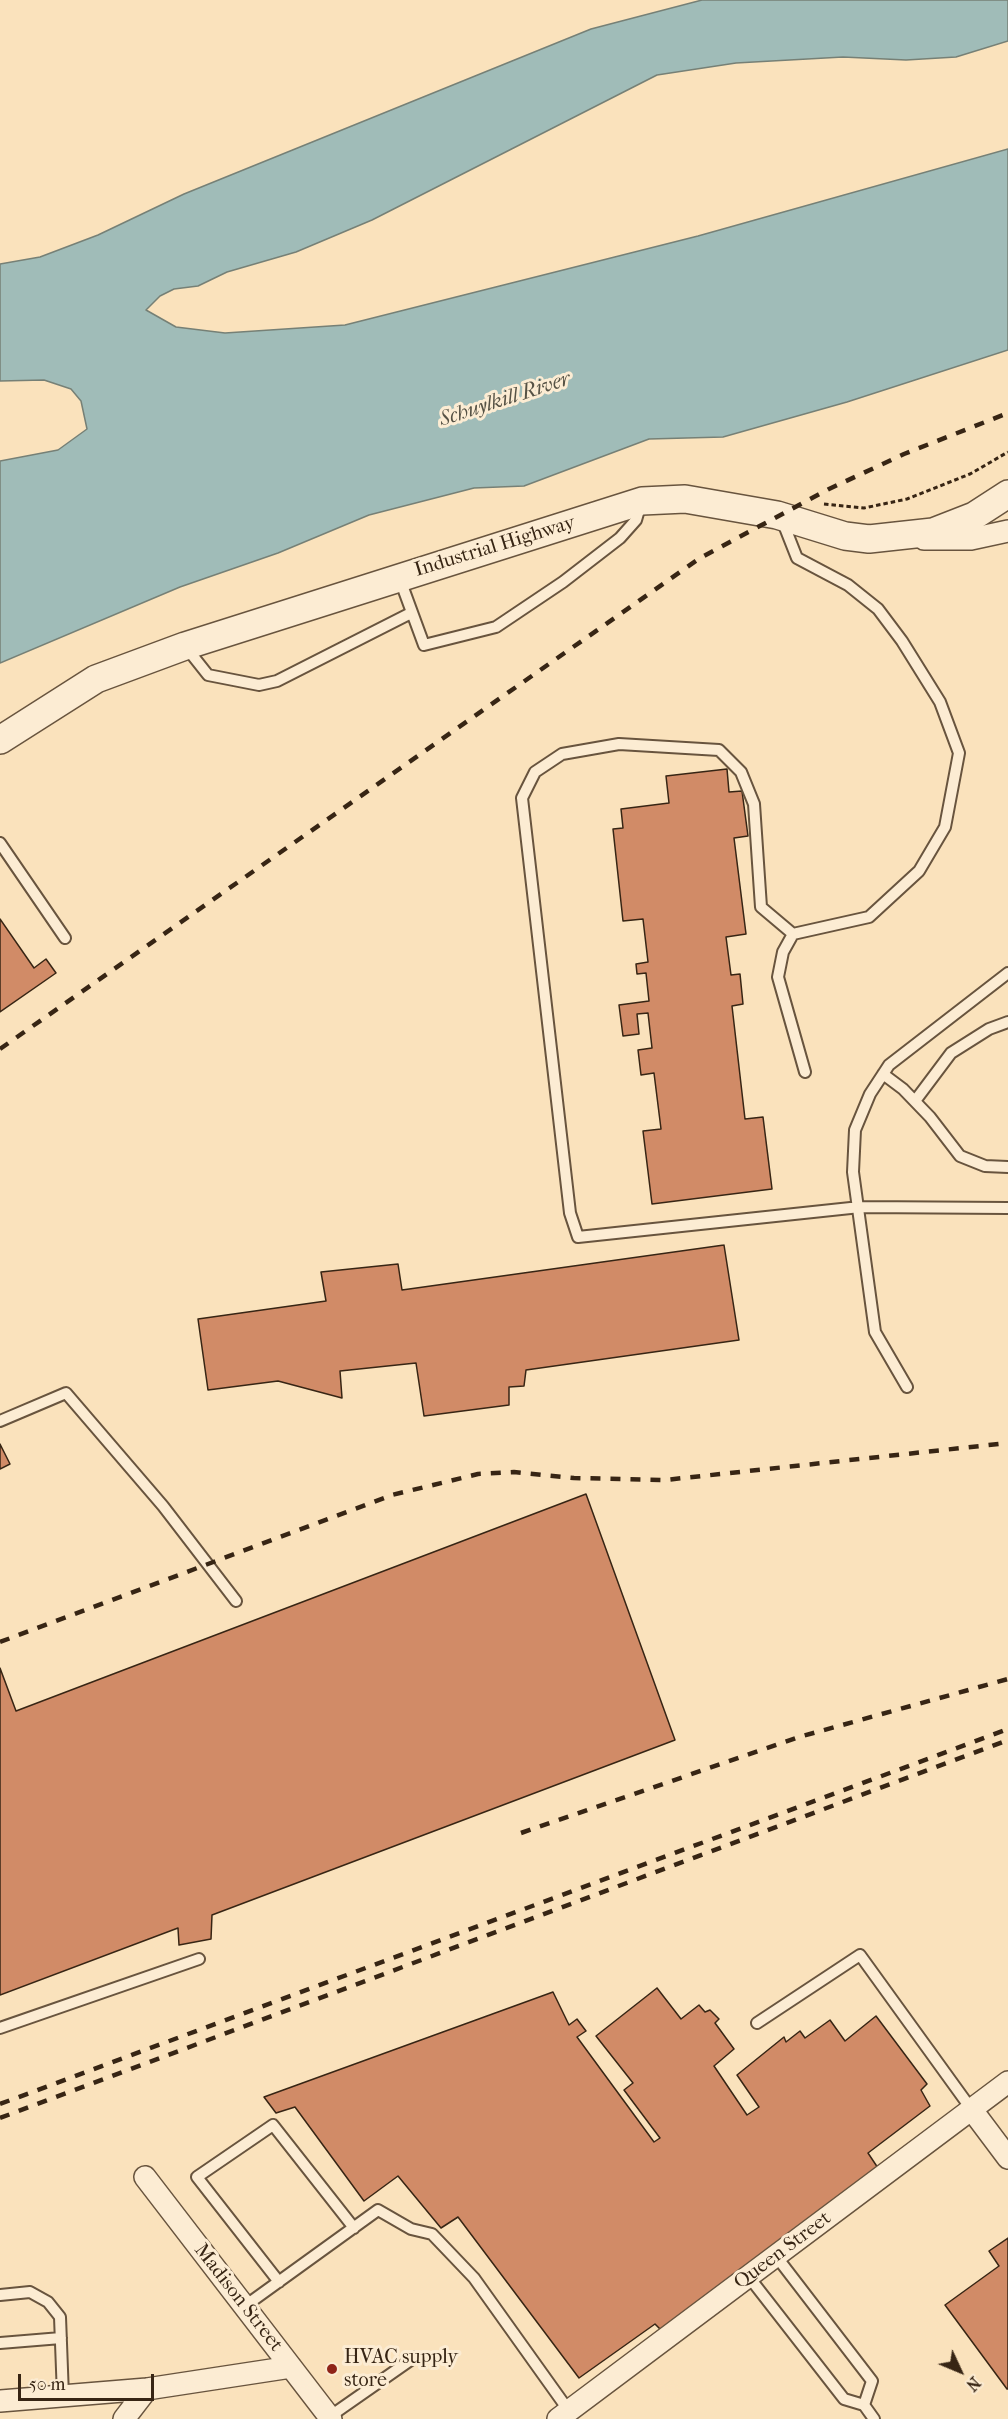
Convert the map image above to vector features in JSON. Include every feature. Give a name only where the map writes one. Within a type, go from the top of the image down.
[{"type":"street","name":"Industrial Highway","points":[[0,740],[96,679],[185,646],[641,502],[685,499],[780,516],[845,536],[869,539],[933,532],[974,516],[1008,494]]},
{"type":"street","points":[[869,539],[971,539],[1008,531]]},
{"type":"street","name":"Queen Street","points":[[564,2415],[1008,2082]]},
{"type":"street","points":[[972,2110],[1008,2158]]},
{"type":"street","name":"Madison Street","points":[[144,2177],[245,2306],[326,2416]]},
{"type":"street","points":[[0,2401],[147,2389],[291,2367]]},
{"type":"street","points":[[124,2419],[147,2389]]},
{"type":"lane","points":[[399,577],[424,645],[496,627],[563,582],[620,538],[636,520],[641,502]]},
{"type":"lane","points":[[780,516],[797,558],[848,585],[878,609],[940,702],[959,753],[945,827],[919,871],[869,916],[792,934]]},
{"type":"lane","points":[[185,646],[208,675],[260,685],[277,681],[411,613]]},
{"type":"lane","points":[[792,934],[761,907],[754,804],[741,772],[719,750],[619,744],[562,754],[535,772],[522,798],[570,1213],[578,1237],[860,1207],[1008,1208]]},
{"type":"lane","points":[[0,843],[64,938]]},
{"type":"lane","points":[[792,934],[783,952],[778,977],[805,1072]]},
{"type":"lane","points":[[907,1387],[874,1332],[860,1207],[853,1172],[855,1131],[870,1094],[889,1065],[1008,974]]},
{"type":"lane","points":[[915,1101],[951,1053],[989,1029],[1008,1022]]},
{"type":"lane","points":[[883,1074],[915,1101],[960,1156],[986,1166],[1008,1167]]},
{"type":"lane","points":[[0,1421],[66,1393],[163,1506],[236,1601]]},
{"type":"lane","points":[[756,2023],[860,1955],[972,2110]]},
{"type":"lane","points":[[0,2028],[199,1959]]},
{"type":"lane","points":[[279,2282],[197,2177],[273,2125],[354,2228]]},
{"type":"lane","points":[[245,2306],[378,2211],[411,2229],[432,2235],[474,2278],[564,2415]]},
{"type":"lane","points":[[776,2256],[872,2381],[864,2404]]},
{"type":"lane","points":[[749,2277],[844,2398],[864,2404],[874,2419]]},
{"type":"lane","points":[[0,2295],[30,2292],[48,2302],[60,2317],[63,2396]]},
{"type":"lane","points":[[0,2343],[61,2338]]},
{"type":"lane","points":[[326,2416],[415,2357]]},
{"type":"water","name":"Schuylkill River","points":[[702,0],[1008,0],[1008,41],[956,57],[906,60],[843,57],[736,63],[657,75],[372,220],[296,252],[227,272],[198,286],[174,289],[160,296],[146,310],[176,327],[225,333],[345,325],[698,236],[1008,149],[1008,350],[847,402],[723,437],[649,439],[524,486],[474,488],[369,515],[278,553],[180,587],[0,663],[0,461],[58,450],[87,429],[81,401],[71,389],[44,380],[0,381],[0,264],[40,257],[98,235],[184,194],[591,29]]},
{"type":"building","points":[[727,769],[729,792],[742,791],[748,836],[734,838],[746,934],[726,937],[731,975],[740,974],[743,1004],[732,1006],[745,1119],[763,1117],[772,1189],[652,1204],[643,1131],[661,1129],[654,1073],[641,1075],[638,1050],[652,1048],[648,1013],[637,1014],[639,1034],[623,1036],[619,1005],[649,1001],[646,973],[637,974],[636,964],[648,962],[643,919],[623,921],[613,829],[623,828],[621,809],[669,803],[666,776]]},
{"type":"building","points":[[0,919],[34,968],[46,959],[56,973],[0,1012]]},
{"type":"building","points":[[724,1245],[739,1340],[526,1370],[524,1386],[509,1387],[509,1405],[424,1416],[416,1363],[340,1371],[342,1398],[278,1381],[208,1390],[198,1319],[326,1301],[321,1272],[398,1264],[402,1290]]},
{"type":"building","points":[[0,1444],[10,1464],[0,1469]]},
{"type":"building","points":[[586,1494],[675,1740],[212,1915],[211,1939],[179,1945],[178,1928],[0,1995],[0,1668],[16,1711]]},
{"type":"building","points":[[657,1988],[681,2019],[699,2005],[705,2012],[710,2010],[719,2019],[715,2023],[734,2049],[714,2066],[747,2115],[759,2107],[737,2075],[784,2037],[786,2042],[800,2031],[805,2038],[830,2020],[845,2041],[876,2016],[927,2084],[921,2090],[930,2106],[868,2153],[880,2171],[665,2334],[655,2324],[579,2378],[458,2217],[441,2228],[398,2176],[364,2201],[295,2107],[276,2113],[264,2097],[553,1992],[569,2025],[577,2019],[586,2031],[577,2037],[654,2142],[660,2138],[624,2090],[633,2083],[596,2036]]},
{"type":"building","points":[[1008,2238],[1007,2389],[945,2305],[999,2266],[989,2251]]},
{"type":"railway","points":[[0,1049],[700,558],[829,489],[904,454],[1008,413]]},
{"type":"railway","points":[[0,1642],[392,1495],[478,1474],[514,1472],[574,1478],[665,1480],[1008,1443]]},
{"type":"railway","points":[[521,1833],[799,1737],[1008,1679]]},
{"type":"railway","points":[[0,2104],[1008,1729]]},
{"type":"railway","points":[[0,2118],[1008,1740]]},
{"type":"place","name":"HVAC supply store","points":[[332,2369]]}]
